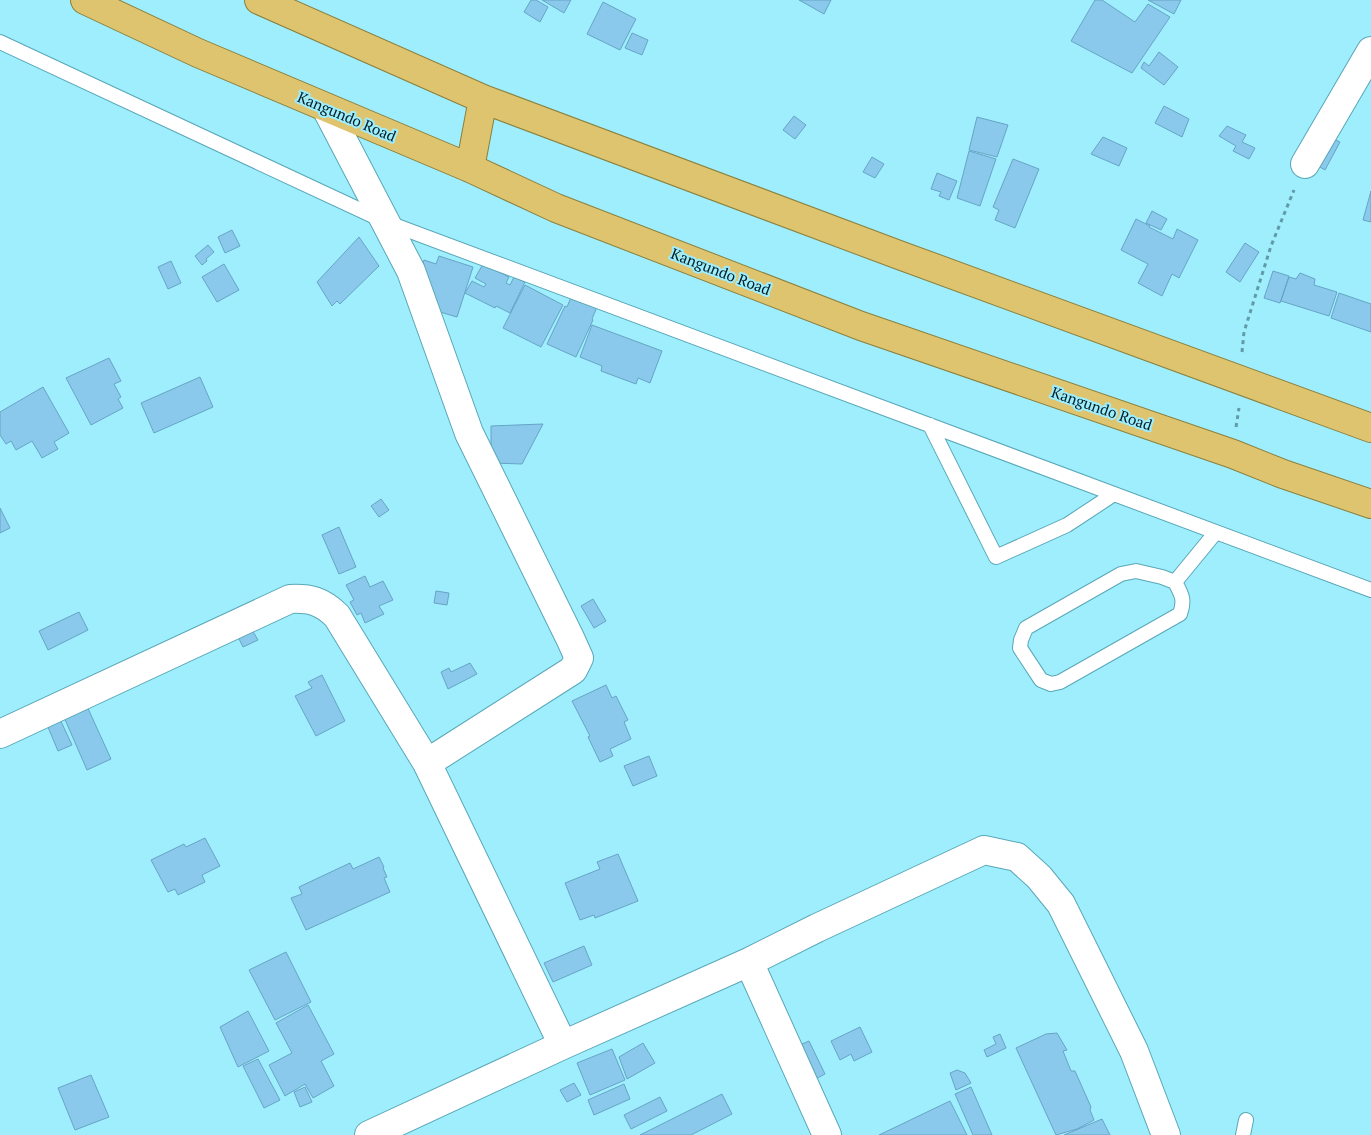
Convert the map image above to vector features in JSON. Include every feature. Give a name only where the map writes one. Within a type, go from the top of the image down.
[{"type":"highway","points":[[263,1],[483,99],[899,255],[1371,428]]},
{"type":"highway","name":"Kangundo Road","points":[[103,4],[198,53],[470,168],[556,208],[861,326],[1233,454],[1283,474],[1371,504]]},
{"type":"highway","points":[[470,168],[483,99]]},
{"type":"street","points":[[1305,164],[1371,51]]},
{"type":"street","points":[[326,108],[411,271],[469,433],[570,638],[578,658],[573,670],[427,763]]},
{"type":"street","points":[[0,734],[290,598],[316,601],[337,616],[427,763],[564,1045]]},
{"type":"street","points":[[369,1135],[749,962],[984,850],[1017,857],[1039,876],[1061,904],[1134,1051],[1166,1135]]},
{"type":"street","points":[[749,962],[827,1135]]},
{"type":"lane","points":[[0,42],[386,222],[1371,590]]},
{"type":"lane","points":[[930,425],[996,557],[1066,525],[1114,494]]},
{"type":"lane","points":[[1175,582],[1216,532]]},
{"type":"lane","points":[[1136,571],[1175,582],[1182,595],[1183,605],[1180,614],[1060,682],[1051,684],[1041,680],[1020,648],[1026,628],[1121,574],[1136,571]]},
{"type":"lane","points":[[1243,1135],[1246,1120]]},
{"type":"path","points":[[1233,454],[1239,407],[1244,332],[1271,246],[1305,164]]},
{"type":"building","points":[[531,0],[536,0],[548,7],[540,22],[524,12]]},
{"type":"building","points":[[542,0],[571,0],[564,13]]},
{"type":"building","points":[[799,0],[831,0],[824,14]]},
{"type":"building","points":[[1095,0],[1102,0],[1135,22],[1148,4],[1170,17],[1132,73],[1071,41]]},
{"type":"building","points":[[1148,0],[1181,0],[1174,14]]},
{"type":"building","points":[[603,2],[636,19],[620,50],[587,34]]},
{"type":"building","points":[[632,33],[648,40],[642,55],[625,48]]},
{"type":"building","points":[[1159,52],[1178,67],[1164,85],[1141,68],[1144,62],[1149,66]]},
{"type":"building","points":[[1164,106],[1189,119],[1182,137],[1155,123]]},
{"type":"building","points":[[794,116],[806,125],[795,139],[783,130]]},
{"type":"building","points":[[977,117],[1008,125],[997,157],[969,150]]},
{"type":"building","points":[[1227,126],[1246,135],[1242,142],[1255,148],[1249,159],[1233,151],[1236,146],[1219,136]]},
{"type":"building","points":[[1325,135],[1340,142],[1325,170],[1310,161]]},
{"type":"building","points":[[1103,137],[1127,148],[1119,166],[1091,154]]},
{"type":"building","points":[[969,151],[996,159],[980,206],[957,198]]},
{"type":"building","points":[[872,157],[884,164],[875,178],[863,172]]},
{"type":"building","points":[[1013,159],[1039,169],[1015,228],[995,220],[999,210],[993,207]]},
{"type":"building","points":[[937,173],[957,181],[949,200],[939,196],[941,192],[931,189]]},
{"type":"building","points":[[1371,191],[1371,222],[1363,220]]},
{"type":"building","points":[[1152,211],[1167,219],[1161,230],[1146,223]]},
{"type":"building","points":[[1136,219],[1173,239],[1177,229],[1198,240],[1179,278],[1172,274],[1162,296],[1138,283],[1148,264],[1121,250]]},
{"type":"building","points":[[232,230],[240,246],[225,253],[218,237]]},
{"type":"building","points":[[359,237],[379,266],[340,304],[337,301],[332,306],[317,282]]},
{"type":"building","points":[[1245,243],[1259,252],[1240,282],[1226,272]]},
{"type":"building","points":[[208,245],[214,252],[202,265],[195,256]]},
{"type":"building","points":[[439,256],[473,267],[457,317],[433,310],[436,299],[425,295],[417,280],[424,260],[436,264]]},
{"type":"building","points":[[171,261],[181,283],[168,289],[158,267]]},
{"type":"building","points":[[224,264],[239,290],[217,302],[202,277]]},
{"type":"building","points":[[483,264],[509,277],[506,283],[510,285],[514,277],[525,282],[510,313],[496,306],[495,308],[465,293],[472,281],[484,287],[486,284],[475,278]]},
{"type":"building","points":[[1273,271],[1289,276],[1280,303],[1264,298]]},
{"type":"building","points":[[1300,273],[1315,279],[1314,285],[1337,292],[1329,316],[1281,301],[1289,277],[1296,279]]},
{"type":"building","points":[[525,285],[563,305],[541,347],[503,328]]},
{"type":"building","points":[[1339,293],[1371,304],[1371,332],[1331,318]]},
{"type":"building","points":[[572,295],[597,307],[576,357],[547,344]]},
{"type":"building","points":[[592,325],[662,351],[650,383],[638,378],[636,384],[601,371],[602,366],[580,357]]},
{"type":"building","points":[[109,358],[121,381],[114,384],[121,397],[118,399],[123,408],[91,425],[66,378]]},
{"type":"building","points":[[200,377],[213,407],[154,433],[141,403]]},
{"type":"building","points":[[43,387],[69,433],[54,442],[58,449],[42,458],[32,441],[16,450],[11,441],[6,444],[0,435],[0,412]]},
{"type":"building","points":[[543,424],[522,464],[491,463],[491,426]]},
{"type":"building","points":[[381,499],[389,510],[379,517],[371,506]]},
{"type":"building","points":[[0,508],[10,528],[0,533]]},
{"type":"building","points":[[339,527],[356,567],[339,574],[322,535]]},
{"type":"building","points":[[365,576],[370,587],[383,581],[393,600],[379,606],[384,614],[365,623],[361,613],[357,615],[350,602],[354,600],[346,585]]},
{"type":"building","points":[[436,591],[449,593],[447,605],[434,603]]},
{"type":"building","points":[[593,599],[606,621],[594,628],[581,606]]},
{"type":"building","points":[[79,612],[88,630],[48,650],[39,631]]},
{"type":"building","points":[[251,628],[258,640],[243,647],[237,635]]},
{"type":"building","points":[[470,663],[477,674],[448,689],[441,672],[449,668],[451,672]]},
{"type":"building","points":[[322,675],[345,721],[316,736],[295,696],[312,688],[308,682]]},
{"type":"building","points":[[606,685],[612,698],[616,696],[628,720],[624,722],[631,739],[610,749],[613,756],[600,762],[588,737],[590,736],[572,701]]},
{"type":"building","points":[[86,704],[111,759],[87,770],[63,715]]},
{"type":"building","points":[[58,715],[72,745],[58,751],[45,720]]},
{"type":"building","points":[[649,756],[657,776],[633,786],[624,766]]},
{"type":"building","points":[[205,838],[220,866],[202,875],[205,882],[178,895],[175,889],[168,892],[151,860],[184,844],[186,847]]},
{"type":"building","points":[[618,854],[638,901],[595,918],[594,915],[580,920],[565,883],[600,869],[597,862]]},
{"type":"building","points":[[379,857],[384,867],[387,877],[384,878],[390,892],[306,930],[291,898],[302,894],[299,887],[350,863],[353,869]]},
{"type":"building","points":[[584,946],[592,965],[553,982],[544,963]]},
{"type":"building","points":[[286,952],[311,1002],[275,1020],[249,970]]},
{"type":"building","points":[[308,1005],[334,1054],[321,1061],[334,1086],[313,1098],[305,1084],[285,1096],[269,1065],[292,1053],[276,1023]]},
{"type":"building","points":[[248,1011],[269,1051],[238,1067],[220,1027]]},
{"type":"building","points":[[860,1027],[872,1052],[854,1061],[851,1054],[840,1060],[831,1041]]},
{"type":"building","points":[[1057,1033],[1067,1050],[1063,1051],[1071,1071],[1075,1071],[1091,1107],[1090,1110],[1094,1120],[1077,1129],[1056,1135],[1016,1048],[1046,1034]]},
{"type":"building","points":[[1000,1034],[1006,1048],[987,1057],[984,1050],[996,1044],[993,1037]]},
{"type":"building","points":[[809,1041],[825,1074],[808,1083],[791,1049]]},
{"type":"building","points":[[643,1043],[655,1063],[627,1079],[619,1057]]},
{"type":"building","points":[[612,1049],[625,1080],[590,1095],[577,1063]]},
{"type":"building","points":[[258,1059],[280,1100],[264,1108],[243,1066]]},
{"type":"building","points":[[957,1070],[965,1073],[971,1083],[956,1090],[950,1073]]},
{"type":"building","points":[[91,1075],[109,1117],[75,1130],[58,1088]]},
{"type":"building","points":[[574,1083],[581,1095],[567,1102],[560,1090]]},
{"type":"building","points":[[624,1084],[630,1099],[594,1115],[588,1100]]},
{"type":"building","points":[[305,1087],[312,1102],[300,1107],[294,1092]]},
{"type":"building","points":[[971,1087],[992,1135],[973,1135],[955,1094]]},
{"type":"building","points":[[722,1094],[732,1114],[691,1135],[640,1135]]},
{"type":"building","points":[[660,1097],[667,1111],[631,1129],[624,1115]]},
{"type":"building","points":[[950,1101],[967,1135],[879,1135]]},
{"type":"building","points":[[1102,1119],[1110,1135],[1064,1135]]}]
